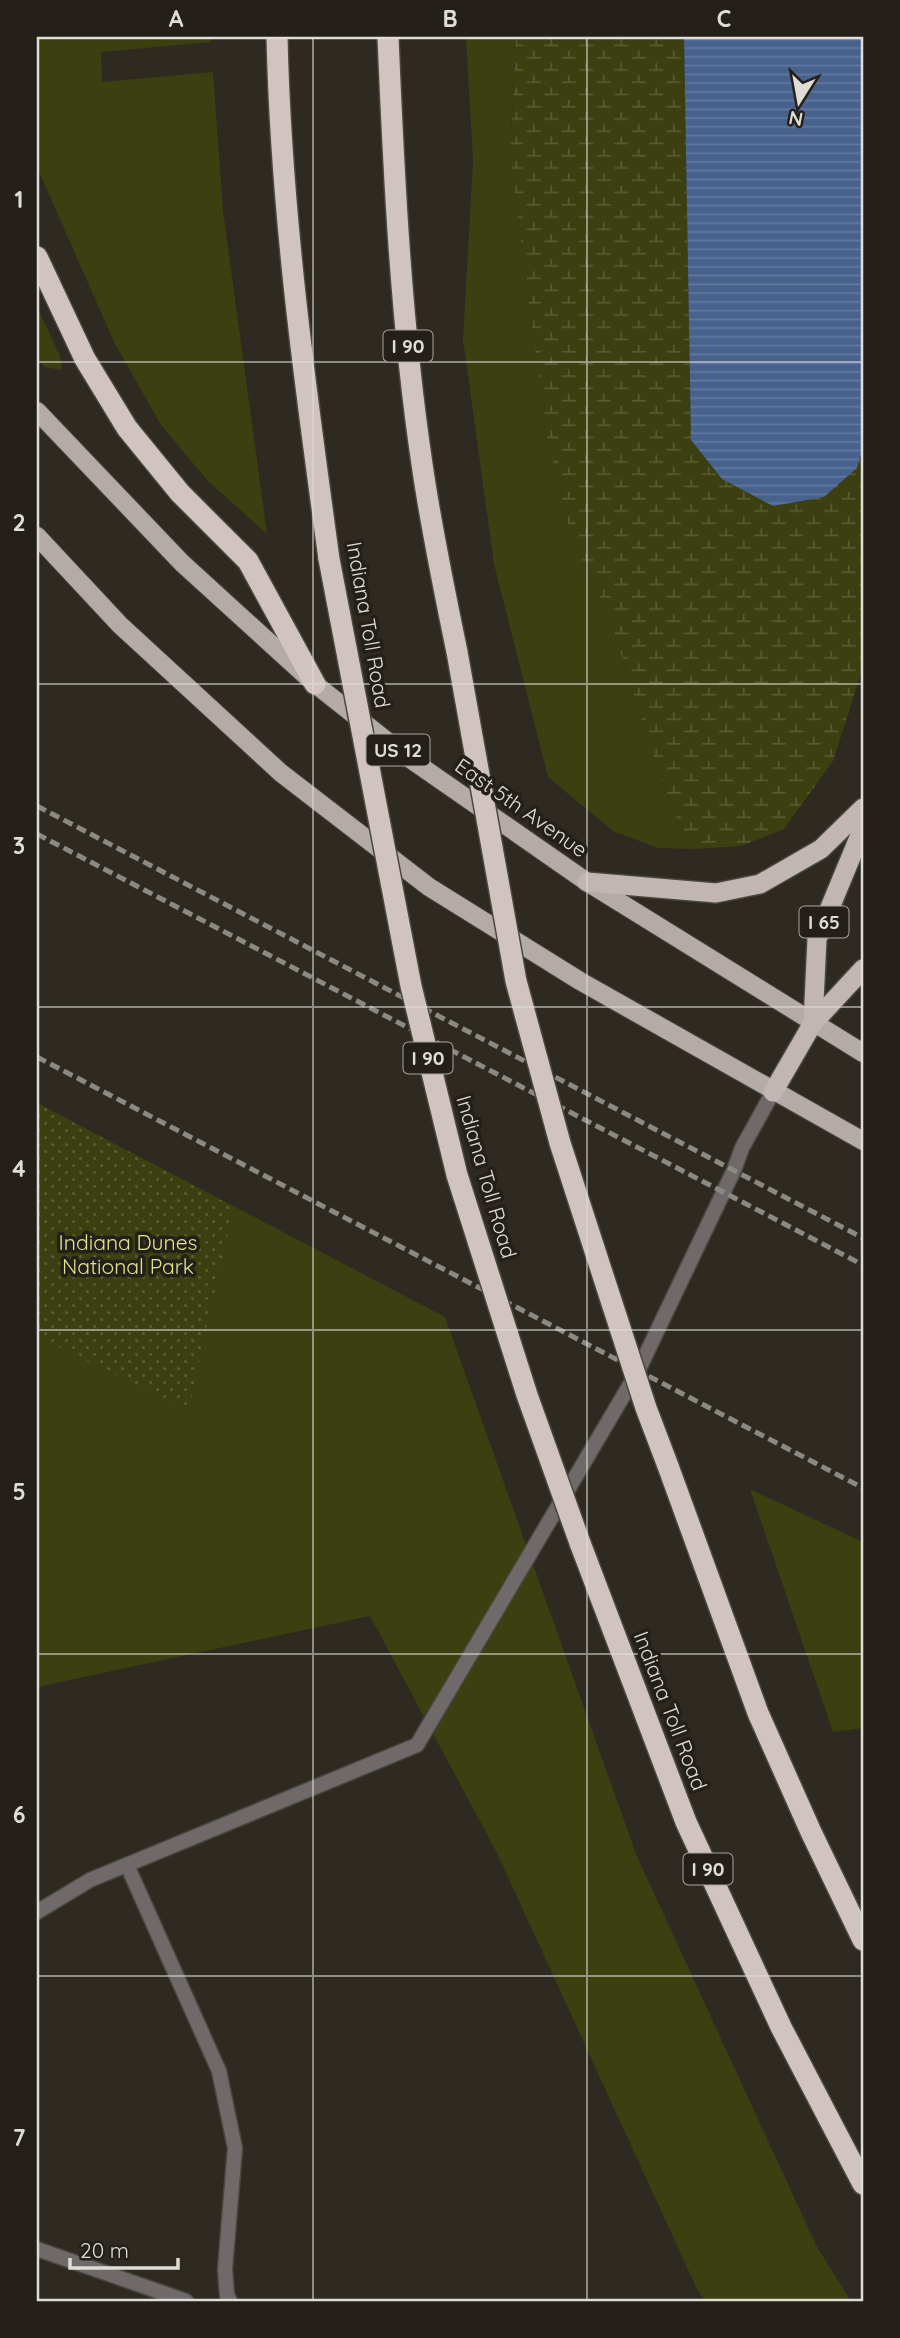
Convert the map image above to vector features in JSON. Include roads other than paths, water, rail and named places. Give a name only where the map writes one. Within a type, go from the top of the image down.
[{"type":"highway","name":"Indiana Toll Road","points":[[277,37],[297,322],[329,559],[411,986],[457,1175],[527,1395],[686,1822],[781,2027],[863,2184]]},
{"type":"highway","name":"I 90","points":[[388,37],[404,308],[422,462],[516,981],[560,1143],[646,1408],[758,1713],[863,1940]]},
{"type":"highway","points":[[37,257],[85,359],[127,428],[180,493],[248,561],[315,684]]},
{"type":"highway","points":[[587,882],[716,893],[760,884],[821,849],[863,808]]},
{"type":"highway","name":"I 65","points":[[813,1023],[817,939],[863,828]]},
{"type":"highway","name":"I 65","points":[[773,1092],[813,1023],[863,969]]},
{"type":"main road","name":"East 5th Avenue","points":[[37,411],[182,563],[315,684],[406,756],[587,882],[863,1053]]},
{"type":"main road","points":[[37,536],[120,625],[281,773],[429,887],[580,981],[863,1141]]},
{"type":"lane","points":[[37,1912],[90,1880],[417,1745],[638,1371],[743,1148],[773,1092]]},
{"type":"lane","points":[[127,1865],[219,2071],[235,2148],[225,2269],[230,2301]]},
{"type":"lane","points":[[37,2249],[187,2301]]},
{"type":"water","points":[[684,37],[863,37],[863,448],[857,468],[824,497],[773,506],[722,479],[691,440]]},
{"type":"railway","points":[[37,806],[863,1238]]},
{"type":"railway","points":[[37,834],[863,1265]]},
{"type":"railway","points":[[37,1057],[863,1488]]},
{"type":"park label","name":"Indiana Dunes National Park","points":[[128,1255]]}]
